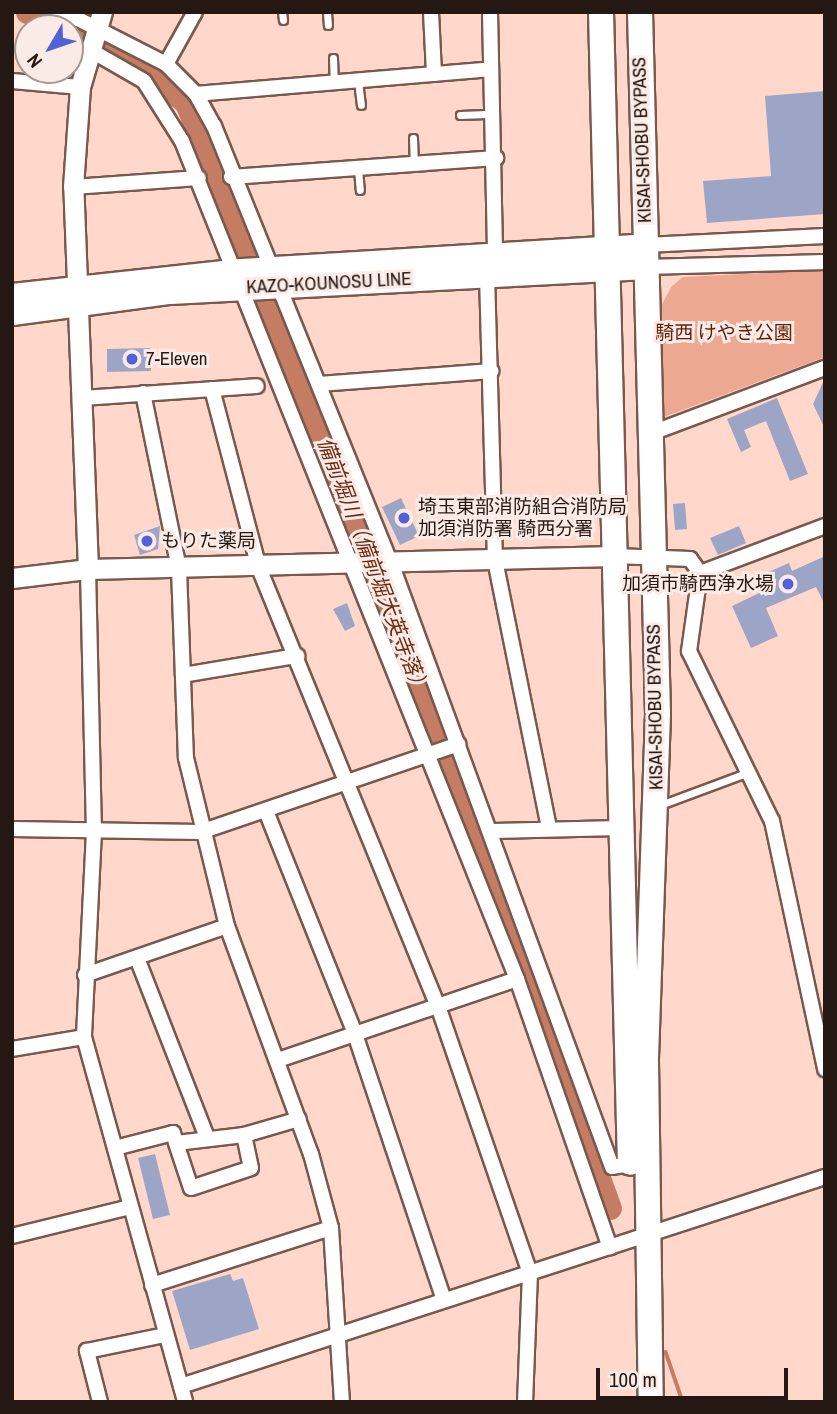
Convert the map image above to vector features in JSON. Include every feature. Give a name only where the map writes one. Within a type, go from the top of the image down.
[{"type":"highway","name":"KISAI-SHOBU BYPASS","points":[[601,12],[603,258],[615,556],[635,1402]]},
{"type":"highway","name":"KISAI-SHOBU BYPASS","points":[[640,12],[656,807],[646,1062],[630,1241],[651,1402]]},
{"type":"main road","name":"KAZO-KOUNOSU LINE","points":[[12,295],[646,256]]},
{"type":"main road","name":"KAZO-KOUNOSU LINE","points":[[12,313],[76,293]]},
{"type":"street","points":[[57,12],[88,17],[166,64],[196,94],[319,384],[391,563],[456,744],[493,831],[612,1167],[630,1164]]},
{"type":"street","points":[[166,64],[195,12]]},
{"type":"street","points":[[431,12],[434,74]]},
{"type":"street","points":[[490,12],[496,158],[491,265],[495,560],[549,829]]},
{"type":"street","points":[[88,17],[90,50],[80,86],[72,187],[88,569],[94,831],[84,1037],[185,1402]]},
{"type":"street","points":[[90,50],[144,81],[199,178],[359,564],[517,979],[630,1241]]},
{"type":"street","points":[[196,94],[491,69]]},
{"type":"street","points":[[12,81],[80,86]]},
{"type":"street","points":[[231,177],[496,158]]},
{"type":"street","points":[[72,187],[199,178]]},
{"type":"street","points":[[646,256],[825,236]]},
{"type":"street","points":[[646,256],[825,262]]},
{"type":"street","points":[[649,435],[825,368]]},
{"type":"street","points":[[319,384],[492,371]]},
{"type":"street","points":[[82,398],[257,386]]},
{"type":"street","points":[[212,388],[259,568],[350,781],[438,1006],[530,1273],[525,1402]]},
{"type":"street","points":[[143,393],[179,569],[186,758],[200,832],[227,926],[299,1119],[331,1228],[334,1336],[342,1402]]},
{"type":"street","points":[[700,573],[825,526]]},
{"type":"street","points":[[12,578],[88,569],[259,568],[650,554],[690,559],[700,573],[689,651],[746,774],[772,821],[825,1069]]},
{"type":"street","points":[[183,675],[297,656]]},
{"type":"street","points":[[12,829],[200,832],[456,744]]},
{"type":"street","points":[[266,811],[355,1034],[444,1300]]},
{"type":"street","points":[[493,831],[621,828]]},
{"type":"street","points":[[85,975],[227,926]]},
{"type":"street","points":[[137,958],[207,1138]]},
{"type":"street","points":[[278,1060],[517,979]]},
{"type":"street","points":[[12,1049],[84,1037]]},
{"type":"street","points":[[176,1143],[244,1135],[299,1119]]},
{"type":"street","points":[[115,1148],[168,1131],[176,1143],[191,1188],[251,1168],[244,1135]]},
{"type":"street","points":[[181,1386],[825,1177]]},
{"type":"street","points":[[12,1236],[130,1207]]},
{"type":"street","points":[[152,1285],[331,1228]]},
{"type":"street","points":[[100,1402],[87,1351],[165,1335]]},
{"type":"lane","points":[[327,12],[328,24]]},
{"type":"lane","points":[[333,58],[334,82]]},
{"type":"lane","points":[[358,80],[361,105]]},
{"type":"lane","points":[[460,115],[493,114]]},
{"type":"lane","points":[[413,138],[414,164]]},
{"type":"lane","points":[[358,168],[360,190]]},
{"type":"lane","points":[[656,807],[746,774]]},
{"type":"green space","name":"騎西 けやき公園","points":[[825,270],[825,357],[664,417],[662,304],[672,286],[683,277]]},
{"type":"building","points":[[825,91],[825,214],[707,223],[703,181],[771,176],[765,96]]},
{"type":"building","points":[[150,348],[151,371],[107,372],[107,349]]},
{"type":"building","points":[[825,378],[825,429],[813,404]]},
{"type":"building","points":[[777,398],[808,474],[790,481],[766,421],[744,430],[751,447],[741,452],[727,419]]},
{"type":"building","points":[[401,498],[419,536],[400,545],[382,507]]},
{"type":"building","points":[[685,503],[687,529],[675,530],[673,504]]},
{"type":"building","points":[[160,526],[158,549],[140,555],[134,535]]},
{"type":"building","points":[[739,526],[746,543],[718,555],[710,538]]},
{"type":"building","points":[[825,556],[825,605],[816,587],[766,608],[778,636],[751,648],[732,606],[772,587],[766,573],[789,563],[792,571]]},
{"type":"building","points":[[347,603],[355,626],[345,631],[333,609]]},
{"type":"building","points":[[155,1154],[170,1215],[153,1219],[138,1158]]},
{"type":"building","points":[[230,1274],[233,1281],[243,1278],[259,1329],[190,1350],[172,1291]]},
{"type":"waterway","name":"備前堀川（備前堀大英寺落）","points":[[27,12],[119,46],[186,103],[404,640],[610,1208]]},
{"type":"waterway","name":"備前堀川（備前堀大英寺落）","points":[[666,1352],[683,1402]]},
{"type":"place","name":"7-Eleven","points":[[132,359]]},
{"type":"place","name":"埼玉東部消防組合消防局 加須消防署 騎西分署","points":[[404,518]]},
{"type":"place","name":"もりた薬局","points":[[147,541]]},
{"type":"place","name":"加須市騎西浄水場","points":[[788,584]]}]
